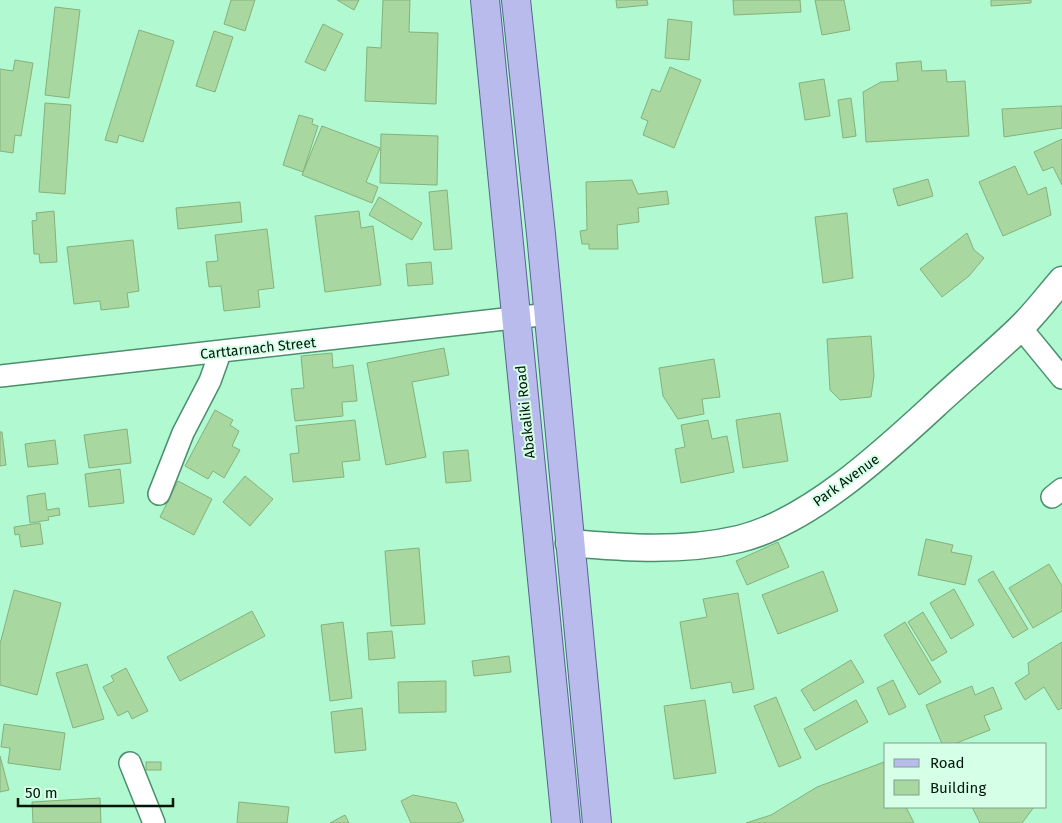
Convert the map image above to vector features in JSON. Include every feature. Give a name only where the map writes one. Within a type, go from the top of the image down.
[{"type":"main road","name":"Abakaliki Road","points":[[485,0],[566,823]]},
{"type":"main road","points":[[516,0],[549,314],[569,543],[597,823]]},
{"type":"street","name":"Park Avenue","points":[[569,543],[635,548],[692,547],[740,539],[766,529],[806,509],[893,445],[1021,328],[1062,280]]},
{"type":"street","name":"Carttarnach Street","points":[[0,376],[220,353],[549,314]]},
{"type":"street","points":[[1021,328],[1062,378]]},
{"type":"street","points":[[159,494],[184,433],[210,381],[220,353]]},
{"type":"street","points":[[130,763],[154,823]]},
{"type":"building","points":[[231,0],[255,0],[245,31],[224,24]]},
{"type":"building","points":[[337,0],[359,0],[354,10]]},
{"type":"building","points":[[383,0],[410,0],[409,32],[438,33],[436,104],[365,101],[367,47],[381,48]]},
{"type":"building","points":[[616,0],[647,0],[648,5],[617,8]]},
{"type":"building","points":[[733,0],[800,0],[801,12],[734,15]]},
{"type":"building","points":[[815,0],[844,0],[850,30],[822,35]]},
{"type":"building","points":[[991,0],[1031,0],[1031,3],[991,6]]},
{"type":"building","points":[[55,7],[80,10],[69,98],[45,95]]},
{"type":"building","points":[[668,19],[692,22],[689,60],[665,58]]},
{"type":"building","points":[[323,24],[343,34],[325,71],[305,62]]},
{"type":"building","points":[[139,30],[174,41],[143,142],[119,135],[117,143],[105,140]]},
{"type":"building","points":[[214,31],[233,37],[215,92],[196,86]]},
{"type":"building","points":[[15,60],[33,63],[21,136],[15,135],[13,153],[0,151],[0,69],[13,71]]},
{"type":"building","points":[[921,61],[922,71],[946,70],[947,82],[965,81],[969,136],[866,142],[863,92],[881,82],[898,81],[896,63]]},
{"type":"building","points":[[670,67],[701,80],[674,148],[643,135],[648,121],[641,118],[652,89],[660,92]]},
{"type":"building","points":[[824,79],[830,116],[805,120],[799,83]]},
{"type":"building","points":[[851,98],[856,136],[843,138],[838,100]]},
{"type":"building","points":[[45,103],[71,105],[65,194],[39,192]]},
{"type":"building","points":[[1062,106],[1062,128],[1004,137],[1002,109]]},
{"type":"building","points":[[299,115],[313,119],[312,124],[318,126],[303,172],[283,165]]},
{"type":"building","points":[[322,126],[380,148],[366,182],[378,187],[372,203],[302,175]]},
{"type":"building","points":[[381,134],[438,136],[437,185],[380,183]]},
{"type":"building","points":[[1062,139],[1062,185],[1053,167],[1043,171],[1034,152]]},
{"type":"building","points":[[1015,166],[1028,195],[1046,187],[1051,215],[1003,236],[979,182]]},
{"type":"building","points":[[928,179],[933,196],[898,206],[893,189]]},
{"type":"building","points":[[632,180],[638,194],[667,191],[669,204],[638,208],[639,222],[617,225],[618,249],[589,249],[589,244],[582,244],[580,231],[587,230],[586,182]]},
{"type":"building","points":[[447,190],[452,249],[434,250],[429,192]]},
{"type":"building","points":[[379,197],[422,223],[412,240],[369,215]]},
{"type":"building","points":[[240,202],[242,222],[178,229],[176,208]]},
{"type":"building","points":[[54,211],[57,262],[40,263],[39,254],[34,254],[32,221],[37,220],[36,213]]},
{"type":"building","points":[[359,211],[361,228],[373,226],[381,285],[325,292],[315,216]]},
{"type":"building","points":[[847,213],[853,278],[823,283],[815,217]]},
{"type":"building","points":[[267,229],[274,288],[258,290],[260,307],[224,311],[221,286],[209,287],[206,262],[218,261],[215,235]]},
{"type":"building","points":[[967,233],[974,250],[984,258],[969,276],[942,297],[920,269]]},
{"type":"building","points":[[133,240],[139,291],[127,293],[129,307],[101,310],[100,301],[74,304],[67,247]]},
{"type":"building","points":[[431,262],[433,284],[408,286],[406,264]]},
{"type":"building","points":[[871,336],[874,376],[871,397],[840,400],[830,390],[827,339]]},
{"type":"building","points":[[444,348],[449,375],[412,382],[426,457],[386,465],[367,363]]},
{"type":"building","points":[[332,353],[333,368],[353,365],[357,401],[342,402],[343,416],[295,421],[291,389],[304,388],[301,356]]},
{"type":"building","points":[[714,359],[720,397],[702,399],[704,414],[678,419],[663,396],[659,368]]},
{"type":"building","points":[[215,410],[233,420],[230,425],[239,431],[232,446],[240,450],[224,478],[213,471],[208,479],[185,466]]},
{"type":"building","points":[[780,413],[788,461],[743,468],[736,420]]},
{"type":"building","points":[[355,420],[360,460],[342,462],[344,477],[293,482],[290,454],[299,453],[296,426]]},
{"type":"building","points":[[708,420],[712,439],[727,436],[734,472],[681,483],[675,449],[685,447],[681,425]]},
{"type":"building","points":[[127,429],[131,463],[89,468],[84,435]]},
{"type":"building","points":[[0,432],[2,432],[6,465],[0,466]]},
{"type":"building","points":[[55,440],[58,464],[28,467],[25,444]]},
{"type":"building","points":[[468,450],[471,481],[446,483],[443,452]]},
{"type":"building","points":[[120,469],[124,503],[89,507],[85,474]]},
{"type":"building","points":[[245,476],[273,499],[250,526],[223,502]]},
{"type":"building","points":[[178,481],[212,499],[194,535],[160,517]]},
{"type":"building","points":[[45,493],[47,510],[59,508],[60,515],[48,517],[49,520],[30,523],[27,496]]},
{"type":"building","points":[[40,523],[43,544],[21,547],[19,534],[15,535],[14,527]]},
{"type":"building","points":[[926,539],[953,545],[951,552],[972,556],[965,585],[918,575]]},
{"type":"building","points":[[778,542],[789,567],[747,585],[736,561]]},
{"type":"building","points":[[419,548],[425,624],[391,626],[385,551]]},
{"type":"building","points":[[1049,564],[1062,586],[1062,611],[1033,628],[1009,588]]},
{"type":"building","points":[[823,571],[838,611],[778,634],[762,595]]},
{"type":"building","points":[[993,571],[1028,629],[1013,638],[978,580]]},
{"type":"building","points":[[954,589],[974,625],[951,639],[930,603]]},
{"type":"building","points":[[14,590],[61,603],[37,695],[0,685],[0,644]]},
{"type":"building","points":[[738,593],[754,689],[733,693],[731,682],[691,689],[680,622],[707,617],[703,599]]},
{"type":"building","points":[[252,611],[265,636],[180,681],[167,657]]},
{"type":"building","points":[[923,612],[947,652],[932,661],[908,622]]},
{"type":"building","points":[[343,622],[352,698],[330,701],[321,625]]},
{"type":"building","points":[[905,622],[941,682],[919,695],[884,635]]},
{"type":"building","points":[[392,631],[395,658],[369,660],[367,633]]},
{"type":"building","points":[[1062,642],[1062,708],[1058,710],[1044,687],[1025,700],[1015,683],[1029,674],[1028,663]]},
{"type":"building","points":[[509,656],[511,672],[474,676],[472,661]]},
{"type":"building","points":[[851,660],[864,682],[814,711],[801,690]]},
{"type":"building","points":[[87,664],[104,719],[73,728],[56,673]]},
{"type":"building","points":[[126,668],[148,711],[132,719],[128,711],[118,716],[103,687],[114,681],[111,676]]},
{"type":"building","points":[[893,680],[906,707],[889,715],[877,688]]},
{"type":"building","points":[[446,681],[446,712],[399,713],[398,682]]},
{"type":"building","points":[[972,686],[975,695],[993,687],[1002,709],[984,716],[990,730],[957,743],[942,743],[926,705]]},
{"type":"building","points":[[776,697],[801,758],[779,767],[754,706]]},
{"type":"building","points":[[705,700],[716,773],[674,779],[664,706]]},
{"type":"building","points":[[856,700],[868,722],[816,750],[804,729]]},
{"type":"building","points":[[362,708],[366,750],[335,753],[331,712]]},
{"type":"building","points":[[4,724],[65,733],[60,770],[8,763],[10,748],[1,747]]},
{"type":"building","points":[[0,756],[9,790],[0,792]]},
{"type":"building","points":[[146,762],[161,762],[161,770],[146,770]]},
{"type":"building","points":[[884,762],[884,808],[906,808],[914,823],[746,823],[771,815],[817,787]]},
{"type":"building","points":[[413,795],[456,803],[464,821],[459,823],[411,823],[401,801]]},
{"type":"building","points":[[100,798],[101,823],[33,823],[32,802]]},
{"type":"building","points":[[239,802],[289,807],[287,823],[237,823]]},
{"type":"building","points":[[972,808],[1033,808],[1022,823],[980,823]]},
{"type":"building","points":[[345,815],[349,823],[330,823]]}]
